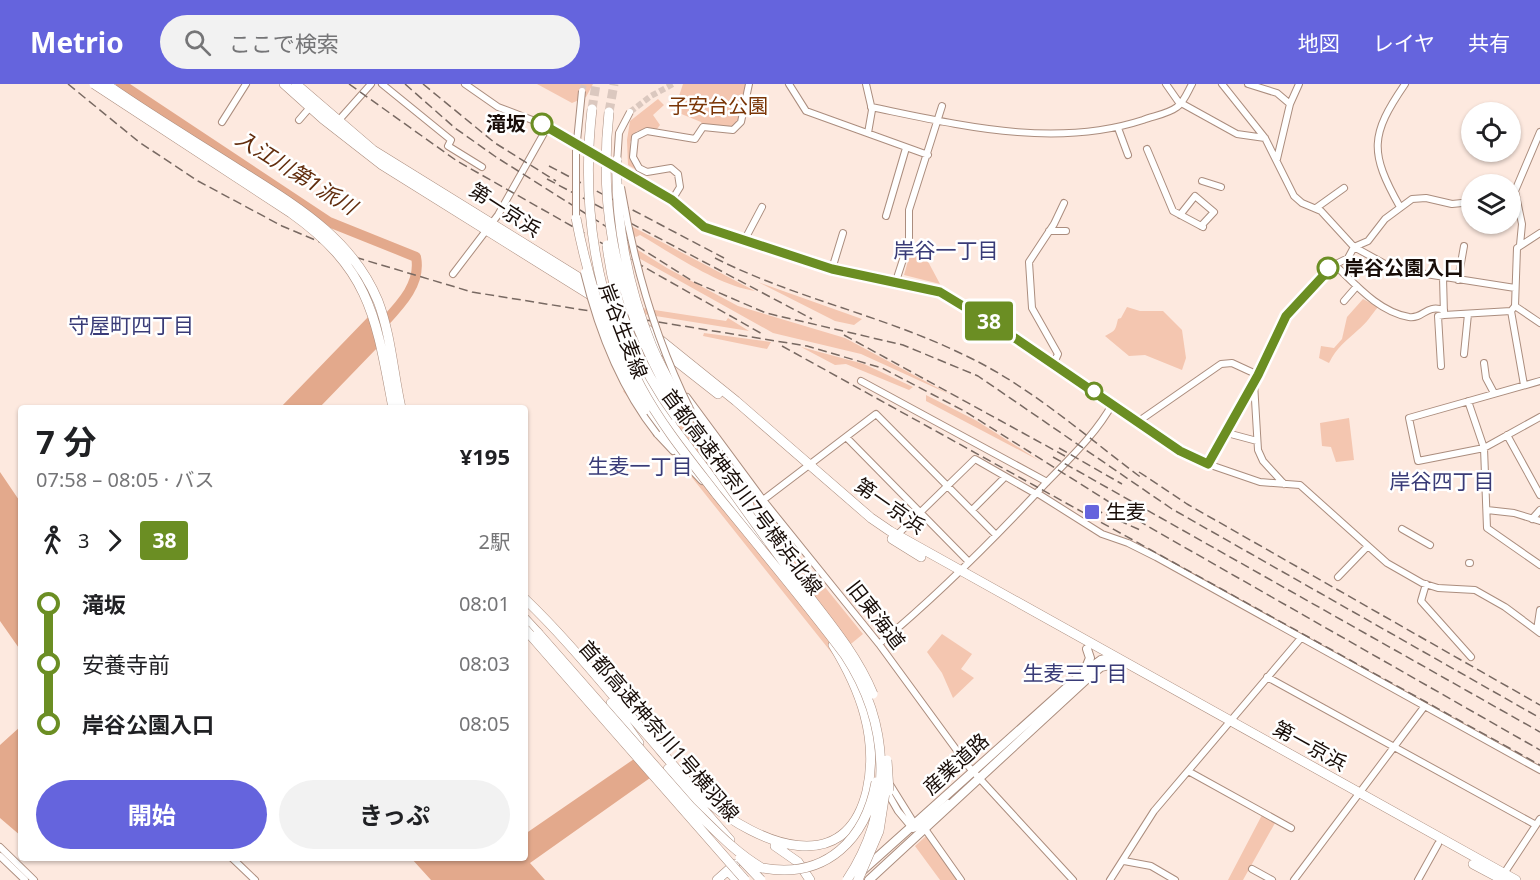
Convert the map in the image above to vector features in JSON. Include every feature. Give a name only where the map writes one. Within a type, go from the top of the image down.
[{"type":"highway","points":[[94,84],[291,213],[316,231],[340,254],[360,284],[374,317],[392,405]]},
{"type":"highway","points":[[107,84],[294,205],[339,241],[361,269],[378,301],[389,341],[400,405]]},
{"type":"highway","name":"第一京浜","points":[[284,84],[313,105],[382,165],[488,228]]},
{"type":"highway","name":"第一京浜","points":[[296,84],[313,105],[339,120],[373,150],[583,290],[736,401],[870,525],[1089,647],[1105,659],[1356,795],[1502,878]]},
{"type":"highway","name":"首都高速神奈川7号横浜北線","points":[[592,109],[588,173],[591,227],[608,308],[633,370],[671,436],[852,667],[874,714],[882,761],[878,805],[870,837],[854,880]]},
{"type":"highway","name":"首都高速神奈川7号横浜北線","points":[[609,112],[606,173],[609,222],[618,267],[639,336],[677,407],[850,651],[877,704],[888,760],[880,824],[870,852],[854,880]]},
{"type":"highway","points":[[617,160],[617,196],[621,233],[647,334],[702,440],[749,510]]},
{"type":"highway","points":[[576,218],[604,324],[628,379],[667,440],[725,504]]},
{"type":"highway","points":[[591,227],[612,308],[647,384],[673,426],[766,549]]},
{"type":"highway","name":"第一京浜","points":[[807,467],[871,518],[957,574]]},
{"type":"highway","points":[[744,827],[794,848],[811,849],[831,844],[847,832],[857,819],[870,778],[870,737],[856,689],[830,640],[785,579]]},
{"type":"highway","points":[[528,602],[688,782],[720,811],[794,858],[810,880]]},
{"type":"highway","name":"首都高速神奈川1号横羽線","points":[[528,607],[766,880]]},
{"type":"highway","points":[[528,623],[688,804],[760,880]]},
{"type":"highway","name":"首都高速神奈川1号横羽線","points":[[528,632],[671,797],[747,880]]},
{"type":"highway","name":"第一京浜","points":[[1089,647],[1105,659]]},
{"type":"highway","points":[[688,804],[739,851],[762,868],[776,874],[790,877],[812,875],[830,868],[844,858],[856,842],[869,810],[879,753],[873,702],[850,651]]},
{"type":"highway","points":[[611,703],[648,754],[760,880]]},
{"type":"highway","name":"第一京浜","points":[[1356,795],[1438,844],[1502,878],[1516,880]]},
{"type":"highway","points":[[671,797],[737,880]]},
{"type":"highway","points":[[717,880],[735,864]]},
{"type":"main road","points":[[1086,675],[1090,658],[1089,647]]},
{"type":"main road","name":"産業道路","points":[[1086,675],[1105,665],[1105,659]]},
{"type":"main road","name":"産業道路","points":[[854,880],[1105,659]]},
{"type":"main road","name":"産業道路","points":[[869,880],[912,842],[916,827],[958,796],[975,775]]},
{"type":"main road","points":[[735,864],[747,880]]},
{"type":"street","points":[[222,122],[246,84]]},
{"type":"street","points":[[339,120],[371,84]]},
{"type":"street","points":[[382,84],[452,140],[448,146],[482,167]]},
{"type":"street","points":[[465,84],[498,107],[548,126],[672,200],[704,227],[832,269],[940,292],[1009,334],[1180,451],[1208,464],[1260,482],[1300,486],[1307,490],[1388,563],[1425,584],[1438,588],[1474,590],[1538,632],[1540,610]]},
{"type":"street","points":[[672,200],[680,187],[678,174],[671,168],[647,172],[639,168],[633,157],[635,137],[647,131],[695,139],[703,127],[733,130],[741,122],[749,84]]},
{"type":"street","points":[[789,84],[806,111],[928,155]]},
{"type":"street","points":[[866,84],[871,107],[868,133]]},
{"type":"street","points":[[1166,84],[1180,104],[1237,134],[1265,138]]},
{"type":"street","points":[[871,107],[939,121],[1022,133],[1089,132],[1118,128],[1180,104],[1192,84]]},
{"type":"street","points":[[1222,84],[1265,138],[1294,196],[1302,203],[1316,208],[1354,247],[1394,269],[1515,288]]},
{"type":"street","points":[[1248,84],[1276,93],[1290,104]]},
{"type":"street","points":[[1277,160],[1290,104],[1299,84]]},
{"type":"street","points":[[1400,207],[1385,177],[1378,136],[1381,121],[1405,84]]},
{"type":"street","name":"岸谷生麦線","points":[[582,91],[576,151],[576,218],[584,269],[596,316],[629,395],[657,434],[766,549],[848,666],[865,710],[882,781],[905,817],[961,880]]},
{"type":"street","points":[[298,120],[313,105]]},
{"type":"street","points":[[896,281],[909,241],[909,210],[942,106]]},
{"type":"street","points":[[617,160],[619,133],[630,112]]},
{"type":"street","points":[[453,274],[488,228],[548,126]]},
{"type":"street","points":[[1118,128],[1128,155]]},
{"type":"street","points":[[1521,175],[1540,132]]},
{"type":"street","points":[[886,216],[906,148]]},
{"type":"street","points":[[1147,149],[1173,211],[1180,215],[1202,226],[1214,212],[1195,196],[1180,215]]},
{"type":"street","points":[[1202,181],[1221,187]]},
{"type":"street","points":[[1316,208],[1344,188]]},
{"type":"street","points":[[1208,464],[1254,383],[1286,316],[1334,264],[1348,258],[1354,247],[1368,242],[1385,219],[1400,207],[1419,198],[1452,204],[1461,203]]},
{"type":"street","points":[[1053,365],[1058,354],[1032,308],[1029,262],[1064,203]]},
{"type":"street","points":[[744,241],[762,207]]},
{"type":"street","points":[[1520,245],[1521,221]]},
{"type":"street","points":[[1049,231],[1066,231]]},
{"type":"street","points":[[832,269],[843,233]]},
{"type":"street","points":[[1524,385],[1513,308],[1516,248],[1540,233]]},
{"type":"street","points":[[1458,280],[1464,246]]},
{"type":"street","points":[[1334,264],[1357,286],[1377,300],[1384,309],[1409,317],[1418,316],[1427,309],[1435,307],[1444,313]]},
{"type":"street","points":[[1443,277],[1444,313]]},
{"type":"street","points":[[1344,301],[1357,286]]},
{"type":"street","points":[[1441,366],[1438,316],[1444,313],[1468,314],[1513,308],[1540,323]]},
{"type":"street","points":[[1464,354],[1468,314]]},
{"type":"street","points":[[1138,421],[1221,364],[1232,363],[1258,375]]},
{"type":"street","name":"旧東海道","points":[[684,365],[675,382],[764,500],[879,644],[975,775],[1071,878]]},
{"type":"street","points":[[1486,366],[1494,393]]},
{"type":"street","points":[[861,381],[1047,482]]},
{"type":"street","points":[[1540,381],[1409,418],[1418,461],[1484,447],[1540,417]]},
{"type":"street","points":[[1254,383],[1257,441],[1263,461],[1284,480],[1284,484]]},
{"type":"street","points":[[1468,401],[1484,447],[1487,530],[1540,565]]},
{"type":"street","points":[[879,644],[957,574],[1037,493],[1096,431],[1113,403]]},
{"type":"street","points":[[764,500],[876,414],[996,535]]},
{"type":"street","points":[[1227,433],[1257,441]]},
{"type":"street","points":[[1507,435],[1538,486],[1540,495]]},
{"type":"street","points":[[846,437],[969,562]]},
{"type":"street","points":[[897,535],[975,459],[1037,493],[1102,534],[1128,543],[1156,557],[1299,641],[1540,770]]},
{"type":"street","points":[[972,510],[1005,477]]},
{"type":"street","name":"岸谷生麦線","points":[[749,510],[854,663],[873,709],[891,786],[905,817]]},
{"type":"street","points":[[1487,510],[1514,513],[1540,521]]},
{"type":"street","points":[[1532,519],[1540,510]]},
{"type":"street","points":[[1402,529],[1430,545]]},
{"type":"street","points":[[1338,577],[1367,546]]},
{"type":"street","points":[[1425,584],[1421,601],[1471,657]]},
{"type":"street","points":[[1110,880],[1154,811],[1299,641]]},
{"type":"street","points":[[1268,677],[1538,822],[1502,878]]},
{"type":"street","points":[[1294,880],[1424,707]]},
{"type":"street","points":[[1188,771],[1291,828]]},
{"type":"street","points":[[1418,880],[1438,844]]},
{"type":"street","points":[[0,847],[34,880]]},
{"type":"street","points":[[0,856],[25,880]]},
{"type":"street","points":[[235,861],[255,880]]},
{"type":"street","points":[[1124,861],[1151,866],[1175,880]]},
{"type":"street","points":[[1252,869],[1272,880]]},
{"type":"green space","points":[[537,84],[593,84],[586,97],[572,103]]},
{"type":"green space","name":"子安台公園","points":[[683,84],[749,84],[738,127],[703,127],[701,122],[674,111]]},
{"type":"green space","points":[[658,99],[664,105],[653,115],[660,125],[657,129],[637,131],[630,142],[635,169],[628,165],[627,140],[630,121]]},
{"type":"green space","points":[[616,218],[755,291],[711,276],[640,235],[636,237],[616,223]]},
{"type":"green space","points":[[617,237],[667,268],[738,306],[845,338],[951,395],[861,354],[773,333],[619,247]]},
{"type":"green space","points":[[912,247],[924,254],[940,284],[904,275]]},
{"type":"green space","points":[[758,282],[862,319],[854,325],[835,321]]},
{"type":"green space","points":[[1363,299],[1378,307],[1364,325],[1338,349],[1329,363],[1319,358],[1321,346],[1334,348],[1342,339],[1347,317]]},
{"type":"green space","points":[[635,307],[726,321],[728,318],[749,331],[637,313]]},
{"type":"green space","points":[[1127,307],[1140,311],[1163,311],[1182,330],[1186,358],[1182,370],[1145,355],[1129,356],[1105,336],[1114,330],[1118,319]]},
{"type":"green space","points":[[704,333],[771,342],[767,349],[703,336]]},
{"type":"green space","points":[[801,347],[864,364],[913,387],[909,390],[846,364],[835,365]]},
{"type":"green space","points":[[647,368],[863,634],[835,657],[623,391]]},
{"type":"green space","points":[[926,395],[977,421],[1040,461],[926,401]]},
{"type":"green space","points":[[1349,418],[1354,460],[1336,462],[1331,447],[1322,446],[1320,423]]},
{"type":"green space","points":[[942,634],[972,654],[961,669],[974,678],[953,698],[942,673],[927,652]]},
{"type":"green space","points":[[1262,815],[1275,823],[1243,880],[1228,880]]},
{"type":"green space","points":[[926,836],[958,880],[940,880],[915,846]]},
{"type":"shaded area","points":[[369,316],[378,347],[322,405],[283,405]]},
{"type":"shaded area","points":[[0,472],[18,499],[18,647],[0,621]]},
{"type":"shaded area","points":[[18,729],[18,833],[0,818],[0,745]]},
{"type":"shaded area","points":[[634,759],[650,778],[530,863],[545,880],[431,880],[414,861],[528,861],[528,832]]},
{"type":"waterway","name":"入江川第1派川","points":[[121,84],[329,222],[416,257],[417,268],[411,287],[400,305],[378,329]]},
{"type":"tunnel","points":[[582,91],[584,84]]},
{"type":"tunnel","points":[[592,109],[596,84]]},
{"type":"tunnel","points":[[609,112],[614,84]]},
{"type":"tunnel","points":[[630,112],[651,96],[673,84]]},
{"type":"railway","points":[[68,84],[139,142],[198,181],[282,226],[358,258],[472,292],[807,346],[882,368],[966,412],[1149,527],[1540,750]]},
{"type":"railway","points":[[349,84],[457,161],[764,335]]},
{"type":"railway","points":[[405,84],[455,128],[496,157],[694,282],[766,313],[903,345],[978,376],[1172,509],[1540,718]]},
{"type":"railway","points":[[423,84],[495,143],[556,181]]},
{"type":"railway","points":[[549,166],[724,258]]},
{"type":"railway","points":[[547,179],[812,319]]},
{"type":"railway","points":[[715,258],[745,272],[900,328],[960,353],[1032,395],[1143,479]]},
{"type":"railway","points":[[844,335],[1065,456]]},
{"type":"railway","points":[[782,346],[1540,765]]},
{"type":"railway","points":[[1059,448],[1122,484]]},
{"type":"railway","points":[[1053,457],[1540,732]]},
{"type":"railway","points":[[1139,472],[1187,504],[1540,705]]},
{"type":"railway","points":[[1094,509],[1140,530]]},
{"type":"bus line","name":"38","points":[[542,124],[672,200],[682,211],[704,227],[832,269],[931,288],[940,292],[1009,334],[1180,451],[1208,464],[1258,375],[1286,316],[1328,268]]},
{"type":"place","name":"滝坂","points":[[542,124]]},
{"type":"place","name":"岸谷公園入口","points":[[1328,268]]},
{"type":"place","name":"生麦","points":[[1092,512]]},
{"type":"district","name":"岸谷一丁目","points":[[946,251]]},
{"type":"district","name":"守屋町四丁目","points":[[131,326]]},
{"type":"district","name":"生麦一丁目","points":[[640,467]]},
{"type":"district","name":"岸谷四丁目","points":[[1442,482]]},
{"type":"district","name":"生麦三丁目","points":[[1075,674]]}]
